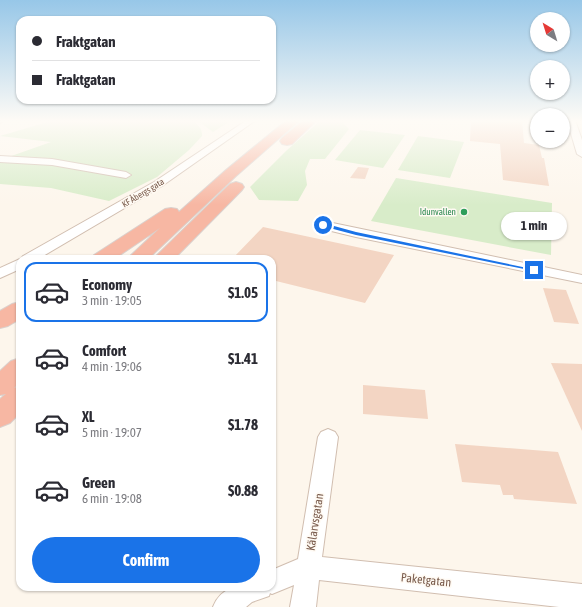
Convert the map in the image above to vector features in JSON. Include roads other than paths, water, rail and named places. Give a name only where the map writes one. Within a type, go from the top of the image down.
[{"type":"highway","points":[[141,255],[231,173],[260,148]]},
{"type":"highway","points":[[166,255],[249,175],[280,148]]},
{"type":"highway","points":[[107,255],[231,173]]},
{"type":"highway","points":[[0,321],[16,311]]},
{"type":"highway","points":[[0,386],[16,371]]},
{"type":"highway","points":[[0,416],[16,400]]},
{"type":"street","name":"KF Åbergs gata","points":[[35,255],[158,184],[210,148]]},
{"type":"street","points":[[0,159],[52,162],[126,175]]},
{"type":"street","points":[[323,225],[356,234],[582,279]]},
{"type":"street","points":[[0,274],[16,265]]},
{"type":"street","name":"Kälarvsgatan","points":[[303,607],[328,436]]},
{"type":"street","name":"Paketgatan","points":[[276,580],[308,567],[582,598]]},
{"type":"street","points":[[226,607],[244,593],[249,591]]},
{"type":"place","name":"Idunvallen","points":[[464,212]]}]
